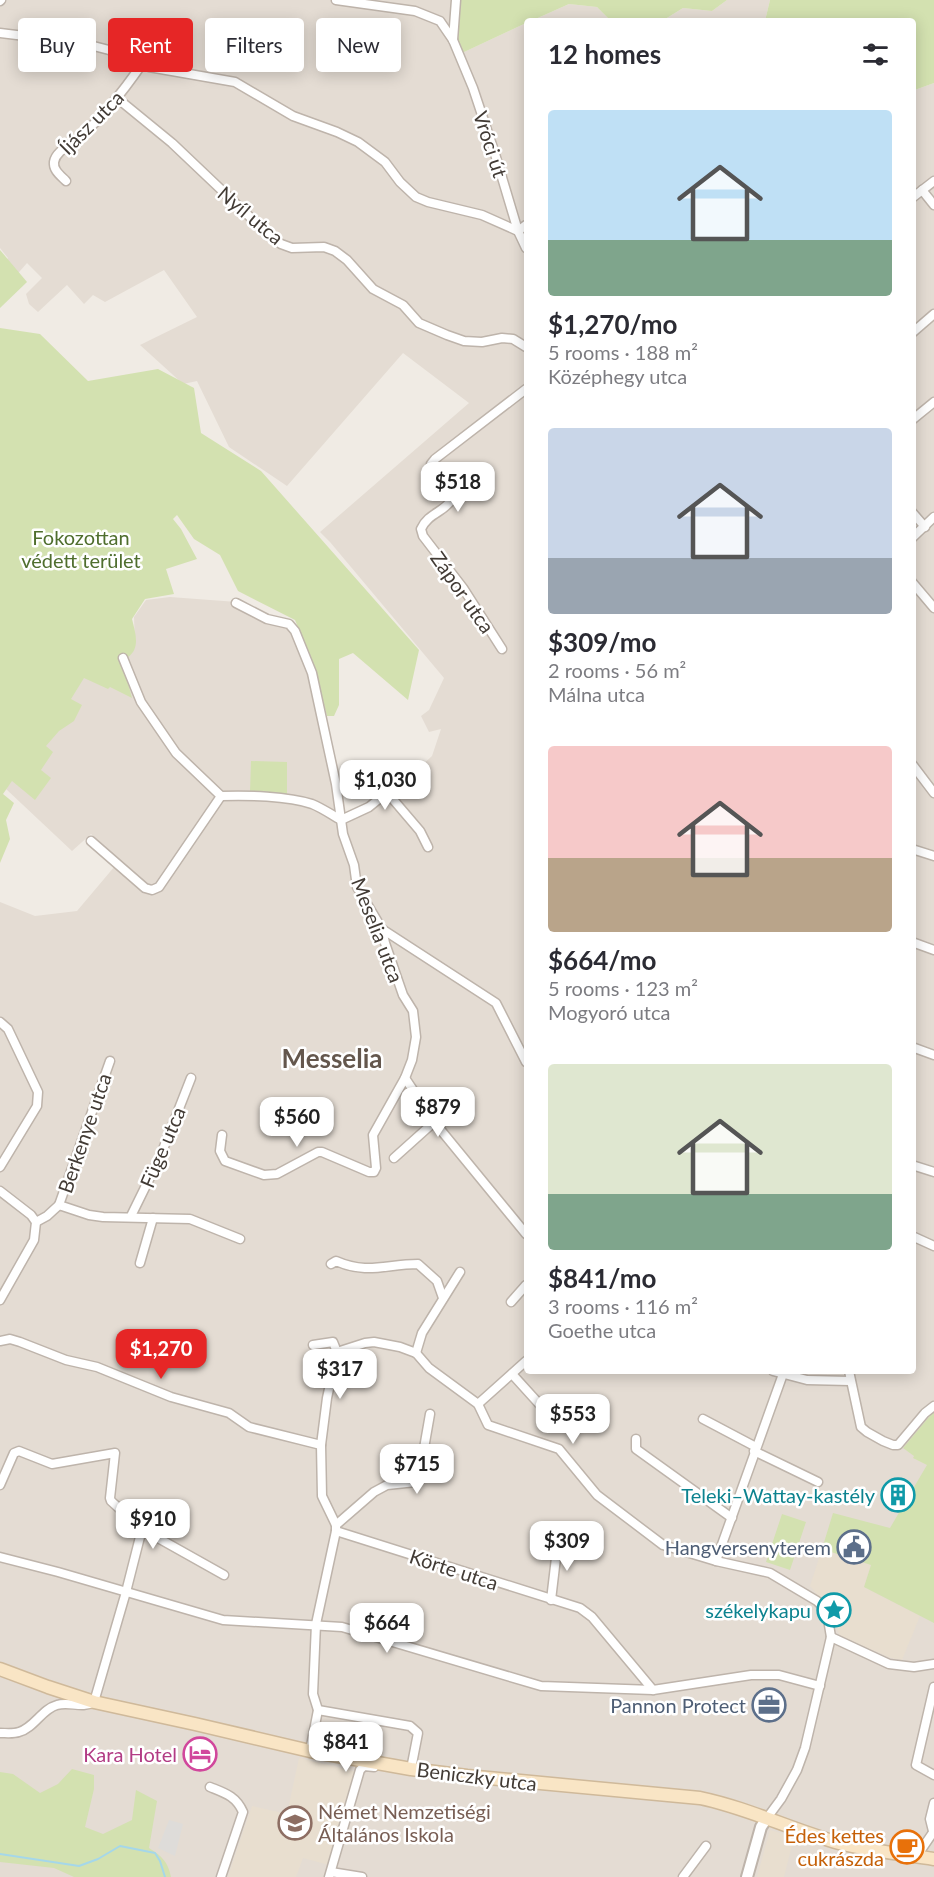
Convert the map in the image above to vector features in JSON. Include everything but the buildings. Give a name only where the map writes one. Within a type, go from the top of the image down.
[{"type":"main road","name":"Beniczky utca","points":[[0,1669],[94,1702],[310,1751],[411,1769],[700,1798],[722,1802],[838,1842],[887,1853],[934,1858]]},
{"type":"street","points":[[336,0],[430,15],[440,21],[453,40]]},
{"type":"street","points":[[453,40],[456,0]]},
{"type":"street","points":[[0,33],[82,43],[108,50]]},
{"type":"street","name":"Vróci út","points":[[453,40],[488,131],[518,231],[524,244]]},
{"type":"street","name":"Íjász utca","points":[[66,181],[55,170],[54,163],[57,155],[80,137],[117,98],[136,72]]},
{"type":"street","points":[[184,72],[236,82],[293,116],[358,142],[385,162],[400,182],[416,197],[482,215],[518,231],[524,226]]},
{"type":"street","name":"Nyíl utca","points":[[117,98],[172,143],[281,244],[292,248],[324,247],[335,251],[347,260],[372,289],[403,305],[419,323],[447,335],[464,341],[513,339],[524,346]]},
{"type":"street","points":[[916,195],[934,181]]},
{"type":"street","points":[[922,190],[934,205]]},
{"type":"street","points":[[916,330],[934,314]]},
{"type":"street","name":"Zápor utca","points":[[502,649],[463,588],[423,536],[421,529],[431,515],[450,503],[452,499],[431,469],[431,464],[524,391]]},
{"type":"street","points":[[916,417],[934,402]]},
{"type":"street","points":[[916,517],[925,527]]},
{"type":"street","points":[[916,535],[934,517]]},
{"type":"street","points":[[916,587],[934,608]]},
{"type":"street","name":"Meselia utca","points":[[222,1135],[220,1151],[225,1161],[264,1175],[277,1174],[318,1152],[374,1172],[376,1168],[373,1135],[405,1078],[412,1060],[416,1037],[413,1011],[403,995],[382,929],[357,887],[354,865],[345,842],[336,784],[312,673],[295,631],[289,624],[267,619],[236,603]]},
{"type":"street","points":[[123,658],[141,702],[176,753],[221,796],[246,795],[313,804],[341,820],[369,807],[411,773]]},
{"type":"street","points":[[916,769],[934,793]]},
{"type":"street","points":[[385,794],[391,797],[420,831],[428,847]]},
{"type":"street","points":[[91,841],[145,888],[152,890],[159,887],[221,796]]},
{"type":"street","points":[[916,850],[934,856]]},
{"type":"street","points":[[382,929],[496,1003],[524,1058]]},
{"type":"street","points":[[916,943],[934,950]]},
{"type":"street","points":[[0,1022],[8,1029],[38,1092],[37,1106],[0,1167]]},
{"type":"street","points":[[916,1048],[934,1055]]},
{"type":"street","name":"Berkenye utca","points":[[59,1205],[110,1061]]},
{"type":"street","name":"Füge utca","points":[[131,1216],[160,1156],[191,1078]]},
{"type":"street","points":[[405,1078],[435,1123],[524,1232]]},
{"type":"street","points":[[394,1158],[462,1097]]},
{"type":"street","points":[[916,1166],[934,1172]]},
{"type":"street","points":[[0,1191],[31,1215],[36,1222],[34,1240],[0,1300]]},
{"type":"street","points":[[36,1222],[59,1205],[89,1215],[190,1219],[240,1239]]},
{"type":"street","points":[[140,1263],[153,1218]]},
{"type":"street","points":[[916,1238],[934,1246]]},
{"type":"street","points":[[331,1264],[336,1261],[349,1267],[363,1269],[418,1264],[437,1281],[443,1298]]},
{"type":"street","points":[[416,1353],[422,1333],[460,1272]]},
{"type":"street","points":[[511,1302],[524,1287]]},
{"type":"street","points":[[0,1341],[10,1339],[20,1342],[66,1360],[97,1368],[171,1397],[229,1413],[249,1427],[321,1445]]},
{"type":"street","points":[[313,1345],[333,1342],[337,1352],[327,1398],[321,1445],[322,1496],[336,1528]]},
{"type":"street","points":[[337,1352],[374,1342],[416,1353],[429,1368],[478,1404],[488,1425],[559,1449],[597,1495],[663,1545],[716,1561],[770,1573],[817,1601],[826,1614],[831,1637],[802,1757],[781,1799],[761,1827],[747,1877]]},
{"type":"street","points":[[478,1404],[524,1363]]},
{"type":"street","points":[[512,1374],[551,1417],[565,1405]]},
{"type":"street","points":[[716,1561],[783,1374],[807,1380],[850,1381]]},
{"type":"street","points":[[849,1374],[861,1427],[883,1441],[896,1445],[902,1442],[925,1413],[934,1406]]},
{"type":"street","points":[[310,1751],[318,1710],[314,1694],[316,1624],[336,1528],[374,1492],[387,1485],[416,1482],[430,1414]]},
{"type":"street","points":[[703,1419],[818,1482]]},
{"type":"street","points":[[636,1439],[636,1449],[732,1518]]},
{"type":"street","points":[[0,1485],[15,1453],[19,1451],[52,1464],[115,1453],[111,1501],[142,1529],[224,1575]]},
{"type":"street","name":"Körte utca","points":[[336,1528],[580,1608],[592,1617],[653,1690]]},
{"type":"street","points":[[0,1733],[17,1733],[27,1729],[47,1710],[58,1704],[84,1706],[94,1702],[142,1529]]},
{"type":"street","points":[[551,1600],[558,1542]]},
{"type":"street","points":[[0,1557],[223,1620],[342,1627],[541,1686],[653,1690],[751,1675],[779,1675],[820,1686]]},
{"type":"street","points":[[831,1637],[889,1664],[914,1667],[934,1664]]},
{"type":"street","points":[[934,1687],[916,1765],[934,1774]]},
{"type":"street","points":[[318,1710],[410,1726],[418,1733],[411,1769],[399,1770],[367,1766],[362,1768],[330,1874],[362,1877]]},
{"type":"street","points":[[210,1787],[230,1794],[243,1812],[221,1877]]},
{"type":"street","points":[[921,1857],[921,1850],[934,1831],[930,1819],[934,1803]]},
{"type":"street","points":[[683,1877],[706,1846]]},
{"type":"shaded area","points":[[0,0],[455,0],[462,53],[524,24],[524,1374],[916,1374],[916,90],[934,83],[934,1877],[0,1877],[0,902],[35,916],[77,911],[120,860],[91,834],[72,851],[6,789],[83,676],[118,670],[135,646],[134,617],[146,600],[170,597],[237,602],[293,626],[315,676],[346,822],[392,793],[432,756],[441,729],[429,732],[421,716],[429,710],[444,678],[320,532],[469,403],[403,353],[287,486],[229,447],[197,381],[183,384],[140,345],[197,317],[164,270],[105,302],[93,295],[84,304],[67,285],[38,312],[29,304],[26,294],[42,278],[27,263],[13,279],[2,267],[8,258],[0,248]]},
{"type":"shaded area","points":[[727,0],[770,0],[766,18],[667,18],[683,8],[712,11]]},
{"type":"shaded area","points":[[569,4],[597,7],[608,18],[538,18]]},
{"type":"shaded area","points":[[822,1549],[871,1565],[864,1587],[920,1616],[902,1660],[891,1658],[840,1636],[826,1605],[810,1586]]},
{"type":"shaded area","name":"Német Nemzetiségi Általános Iskola","points":[[299,1758],[357,1772],[333,1866],[303,1858],[296,1877],[228,1877],[252,1806],[287,1814]]},
{"type":"shaded area","points":[[169,1820],[183,1824],[175,1856],[158,1848]]},
{"type":"shaded area","points":[[770,1830],[794,1837],[784,1877],[757,1877]]},
{"type":"green space","points":[[455,0],[727,0],[712,11],[683,8],[667,18],[608,18],[597,7],[569,4],[538,18],[524,18],[524,24],[462,53],[453,34]]},
{"type":"green space","points":[[770,0],[934,0],[934,83],[916,90],[916,18],[766,18]]},
{"type":"green space","points":[[0,250],[27,282],[0,308]]},
{"type":"green space","name":"Fokozottan védett terület","points":[[0,328],[40,334],[88,381],[158,369],[194,388],[201,433],[261,471],[419,650],[408,700],[353,653],[339,659],[339,705],[334,716],[327,716],[314,666],[295,620],[238,591],[220,555],[194,539],[177,515],[173,519],[197,559],[166,569],[174,594],[145,599],[132,619],[136,644],[128,657],[134,673],[124,668],[132,698],[84,678],[71,699],[82,705],[74,721],[59,731],[46,746],[53,752],[41,770],[51,778],[35,800],[12,781],[3,794],[14,803],[6,820],[10,839],[0,863]]},
{"type":"green space","points":[[251,761],[287,762],[287,796],[250,792]]},
{"type":"green space","points":[[934,1411],[934,1623],[864,1587],[871,1565],[822,1549],[833,1513],[890,1528],[927,1465],[913,1458],[914,1456],[903,1448]]},
{"type":"green space","points":[[782,1514],[806,1522],[790,1570],[766,1562]]},
{"type":"green space","points":[[72,1769],[94,1775],[94,1789],[85,1827],[103,1834],[132,1820],[136,1790],[157,1801],[149,1848],[164,1860],[171,1877],[74,1877],[54,1868],[0,1862],[0,1772],[13,1774],[40,1793],[58,1784]]},
{"type":"waterway","points":[[0,1854],[79,1866],[98,1859],[120,1846],[155,1853],[165,1877]]},
{"type":"place","name":"Teleki–Wattay-kastély","points":[[898,1495]]},
{"type":"place","name":"Hangversenyterem","points":[[854,1547]]},
{"type":"place","name":"székelykapu","points":[[834,1610]]},
{"type":"place","name":"Pannon Protect","points":[[769,1705]]},
{"type":"place","name":"Kara Hotel","points":[[200,1754]]},
{"type":"place","name":"Német Nemzetiségi Általános Iskola","points":[[295,1823]]},
{"type":"place","name":"Édes kettes cukrászda","points":[[907,1847]]},
{"type":"district","name":"Messelia","points":[[332,1058]]}]
